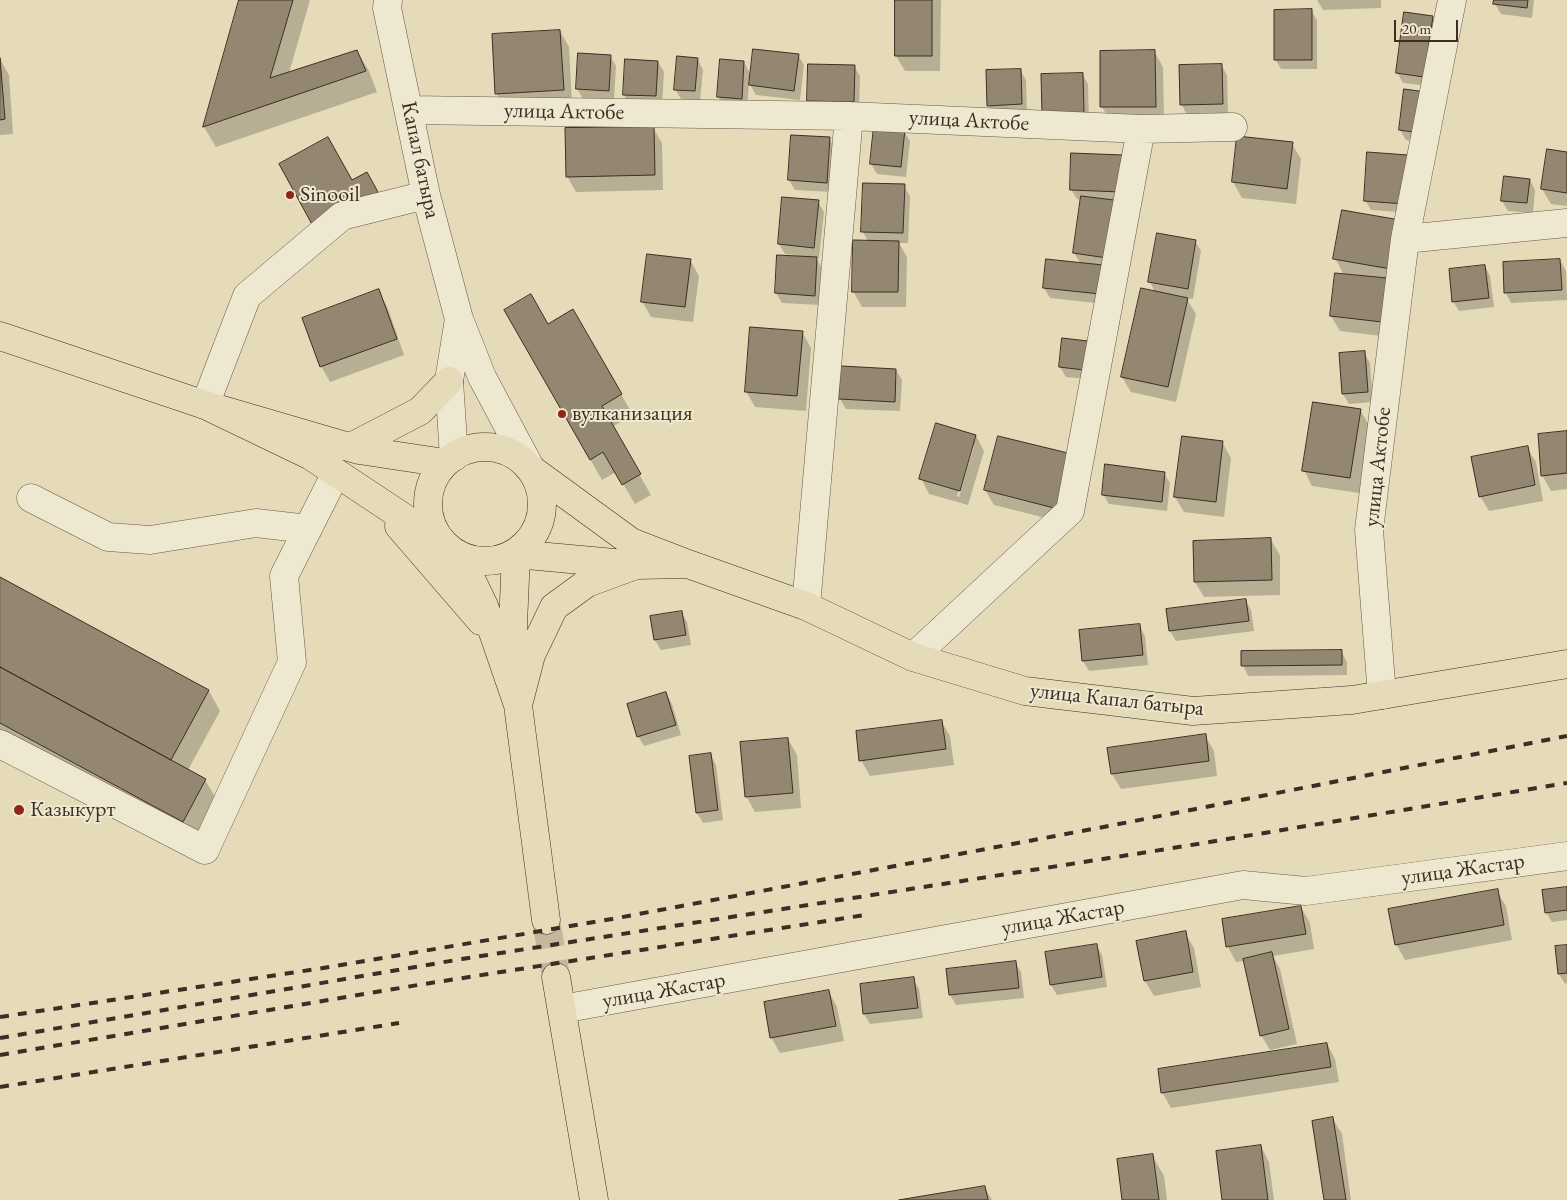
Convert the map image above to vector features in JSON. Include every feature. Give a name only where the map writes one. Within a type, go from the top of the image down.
[{"type":"main road","points":[[0,336],[205,405],[351,448],[449,460]]},
{"type":"main road","points":[[351,448],[420,411],[449,381]]},
{"type":"main road","points":[[205,405],[311,456],[452,550],[477,561],[496,560],[516,554],[528,542],[538,525],[542,506],[540,487],[531,469],[516,456],[499,448],[479,447],[449,460],[434,478],[428,495],[428,513],[434,530],[452,550],[484,606],[518,705]]},
{"type":"main road","name":"улица Капал батыра","points":[[531,469],[631,542],[806,606],[913,657],[1024,691],[1193,711],[1352,700],[1567,664]]},
{"type":"main road","points":[[375,499],[494,636]]},
{"type":"main road","name":"улица Капал батыра","points":[[516,554],[636,565],[688,564]]},
{"type":"main road","points":[[516,554],[513,625],[518,705],[546,920]]},
{"type":"main road","points":[[518,705],[531,655],[554,607],[587,584],[636,565]]},
{"type":"main road","points":[[556,977],[594,1200]]},
{"type":"street","name":"Капал батыра","points":[[388,0],[387,8],[426,195],[459,319],[482,377],[531,469]]},
{"type":"street","name":"улица Актобе","points":[[1382,695],[1369,530],[1405,239],[1452,0]]},
{"type":"street","name":"улица Актобе","points":[[409,110],[849,116],[1141,129],[1233,127]]},
{"type":"street","points":[[806,606],[849,116]]},
{"type":"street","points":[[913,657],[1070,511],[1141,129]]},
{"type":"street","points":[[205,405],[247,296],[342,216],[426,195]]},
{"type":"street","points":[[1405,239],[1567,223]]},
{"type":"street","name":"Капал батыра","points":[[449,460],[449,381],[459,319]]},
{"type":"street","points":[[0,744],[205,850],[292,662],[284,576],[336,473]]},
{"type":"street","points":[[32,498],[108,537],[150,540],[256,523],[308,529]]},
{"type":"street","name":"улица Жастар","points":[[562,1009],[1243,885],[1306,890],[1567,856]]},
{"type":"building","points":[[239,0],[293,0],[270,78],[357,50],[366,71],[203,127]]},
{"type":"building","points":[[895,0],[932,0],[932,56],[895,56]]},
{"type":"building","points":[[1494,0],[1528,0],[1527,8],[1493,4]]},
{"type":"building","points":[[1312,9],[1312,60],[1274,60],[1274,10]]},
{"type":"building","points":[[1404,12],[1433,16],[1424,77],[1396,73]]},
{"type":"building","points":[[560,30],[564,90],[495,94],[492,34]]},
{"type":"building","points":[[753,49],[799,54],[794,91],[749,85]]},
{"type":"building","points":[[1155,50],[1156,107],[1100,107],[1100,51]]},
{"type":"building","points":[[578,53],[611,55],[609,91],[576,89]]},
{"type":"building","points":[[677,56],[698,58],[695,91],[674,90]]},
{"type":"building","points":[[0,58],[5,119],[0,120]]},
{"type":"building","points":[[625,59],[658,61],[656,96],[623,95]]},
{"type":"building","points":[[720,59],[744,61],[742,99],[717,97]]},
{"type":"building","points":[[808,64],[855,65],[854,102],[807,101]]},
{"type":"building","points":[[1222,64],[1223,104],[1180,105],[1179,65]]},
{"type":"building","points":[[1021,69],[1022,104],[987,106],[986,70]]},
{"type":"building","points":[[1083,73],[1084,113],[1042,114],[1041,74]]},
{"type":"building","points":[[1404,89],[1426,92],[1420,133],[1399,130]]},
{"type":"building","points":[[874,126],[905,129],[901,167],[870,164]]},
{"type":"building","points":[[654,127],[655,175],[566,177],[565,128]]},
{"type":"building","points":[[791,135],[830,137],[827,183],[788,180]]},
{"type":"building","points":[[1237,136],[1293,142],[1287,189],[1232,182]]},
{"type":"building","points":[[328,137],[352,180],[367,172],[378,192],[314,228],[279,164]]},
{"type":"building","points":[[1547,149],[1567,152],[1567,193],[1541,189]]},
{"type":"building","points":[[1367,152],[1408,155],[1405,204],[1364,201]]},
{"type":"building","points":[[1071,153],[1124,155],[1122,192],[1070,190]]},
{"type":"building","points":[[1504,176],[1530,179],[1527,203],[1501,201]]},
{"type":"building","points":[[863,183],[905,184],[903,233],[861,232]]},
{"type":"building","points":[[1081,196],[1122,201],[1114,259],[1073,253]]},
{"type":"building","points":[[782,197],[819,200],[814,248],[778,244]]},
{"type":"building","points":[[1342,210],[1400,220],[1391,269],[1333,259]]},
{"type":"building","points":[[1157,233],[1196,240],[1188,289],[1148,282]]},
{"type":"building","points":[[853,240],[899,241],[898,292],[852,292]]},
{"type":"building","points":[[647,254],[691,259],[685,307],[641,302]]},
{"type":"building","points":[[777,255],[817,257],[815,296],[775,293]]},
{"type":"building","points":[[1046,259],[1103,265],[1100,294],[1043,288]]},
{"type":"building","points":[[1560,259],[1562,290],[1504,293],[1503,262]]},
{"type":"building","points":[[1485,265],[1489,298],[1452,302],[1449,269]]},
{"type":"building","points":[[1335,273],[1387,278],[1382,322],[1330,316]]},
{"type":"building","points":[[1141,288],[1188,298],[1168,387],[1121,377]]},
{"type":"building","points":[[379,289],[397,339],[320,367],[302,318]]},
{"type":"building","points":[[531,294],[548,324],[573,309],[622,394],[602,406],[641,474],[622,485],[603,452],[590,460],[504,310]]},
{"type":"building","points":[[750,327],[803,331],[797,396],[745,392]]},
{"type":"building","points":[[1062,338],[1088,341],[1084,370],[1059,367]]},
{"type":"building","points":[[1365,351],[1368,392],[1342,394],[1339,353]]},
{"type":"building","points":[[841,366],[896,369],[895,402],[839,399]]},
{"type":"building","points":[[1313,402],[1361,409],[1350,478],[1302,471]]},
{"type":"building","points":[[936,423],[976,435],[960,491],[919,479]]},
{"type":"building","points":[[1567,431],[1567,473],[1541,476],[1538,434]]},
{"type":"building","points":[[998,436],[1072,454],[1058,509],[984,490]]},
{"type":"building","points":[[1182,436],[1223,441],[1216,502],[1174,497]]},
{"type":"building","points":[[1528,446],[1535,485],[1479,497],[1471,457]]},
{"type":"building","points":[[1105,464],[1165,472],[1162,502],[1102,495]]},
{"type":"building","points":[[1271,538],[1272,580],[1194,582],[1193,541]]},
{"type":"building","points":[[0,577],[209,690],[171,760],[0,667]]},
{"type":"building","points":[[1246,599],[1249,621],[1169,631],[1166,609]]},
{"type":"building","points":[[682,611],[686,635],[654,640],[650,616]]},
{"type":"building","points":[[1140,624],[1143,655],[1082,661],[1079,630]]},
{"type":"building","points":[[1342,650],[1342,665],[1241,666],[1241,651]]},
{"type":"building","points":[[0,667],[206,779],[183,822],[0,723]]},
{"type":"building","points":[[666,692],[676,725],[637,737],[627,704]]},
{"type":"building","points":[[942,720],[946,749],[859,761],[856,731]]},
{"type":"building","points":[[1206,734],[1209,761],[1111,774],[1107,748]]},
{"type":"building","points":[[788,738],[793,793],[745,797],[740,742]]},
{"type":"building","points":[[711,753],[718,810],[696,813],[689,756]]},
{"type":"building","points":[[1567,887],[1567,910],[1545,913],[1542,890]]},
{"type":"building","points":[[1498,889],[1504,925],[1395,945],[1388,909]]},
{"type":"building","points":[[1301,906],[1306,934],[1226,947],[1222,919]]},
{"type":"building","points":[[1186,931],[1193,972],[1144,981],[1136,941]]},
{"type":"building","points":[[1097,944],[1102,977],[1050,985],[1045,952]]},
{"type":"building","points":[[1567,945],[1567,973],[1558,974],[1555,946]]},
{"type":"building","points":[[1272,952],[1289,1029],[1260,1036],[1243,959]]},
{"type":"building","points":[[1016,961],[1019,988],[949,995],[946,969]]},
{"type":"building","points":[[914,977],[918,1008],[863,1014],[860,984]]},
{"type":"building","points":[[829,990],[836,1026],[770,1038],[764,1002]]},
{"type":"building","points":[[1327,1043],[1331,1067],[1161,1093],[1158,1069]]},
{"type":"building","points":[[1333,1117],[1346,1200],[1324,1200],[1312,1121]]},
{"type":"building","points":[[1261,1145],[1268,1200],[1222,1200],[1216,1151]]},
{"type":"building","points":[[1153,1154],[1159,1200],[1122,1200],[1117,1159]]},
{"type":"building","points":[[985,1186],[988,1200],[899,1200]]},
{"type":"tunnel","points":[[546,920],[556,977]]},
{"type":"railway","points":[[0,1017],[323,968],[612,919],[1114,825],[1567,736]]},
{"type":"railway","points":[[0,1038],[462,959],[1167,849],[1567,783]]},
{"type":"railway","points":[[0,1055],[418,985],[865,915]]},
{"type":"railway","points":[[0,1087],[399,1023]]},
{"type":"place","name":"Sinooil","points":[[290,195]]},
{"type":"place","name":"вулканизация","points":[[562,414]]},
{"type":"place","name":"Казыкурт","points":[[19,810]]}]
